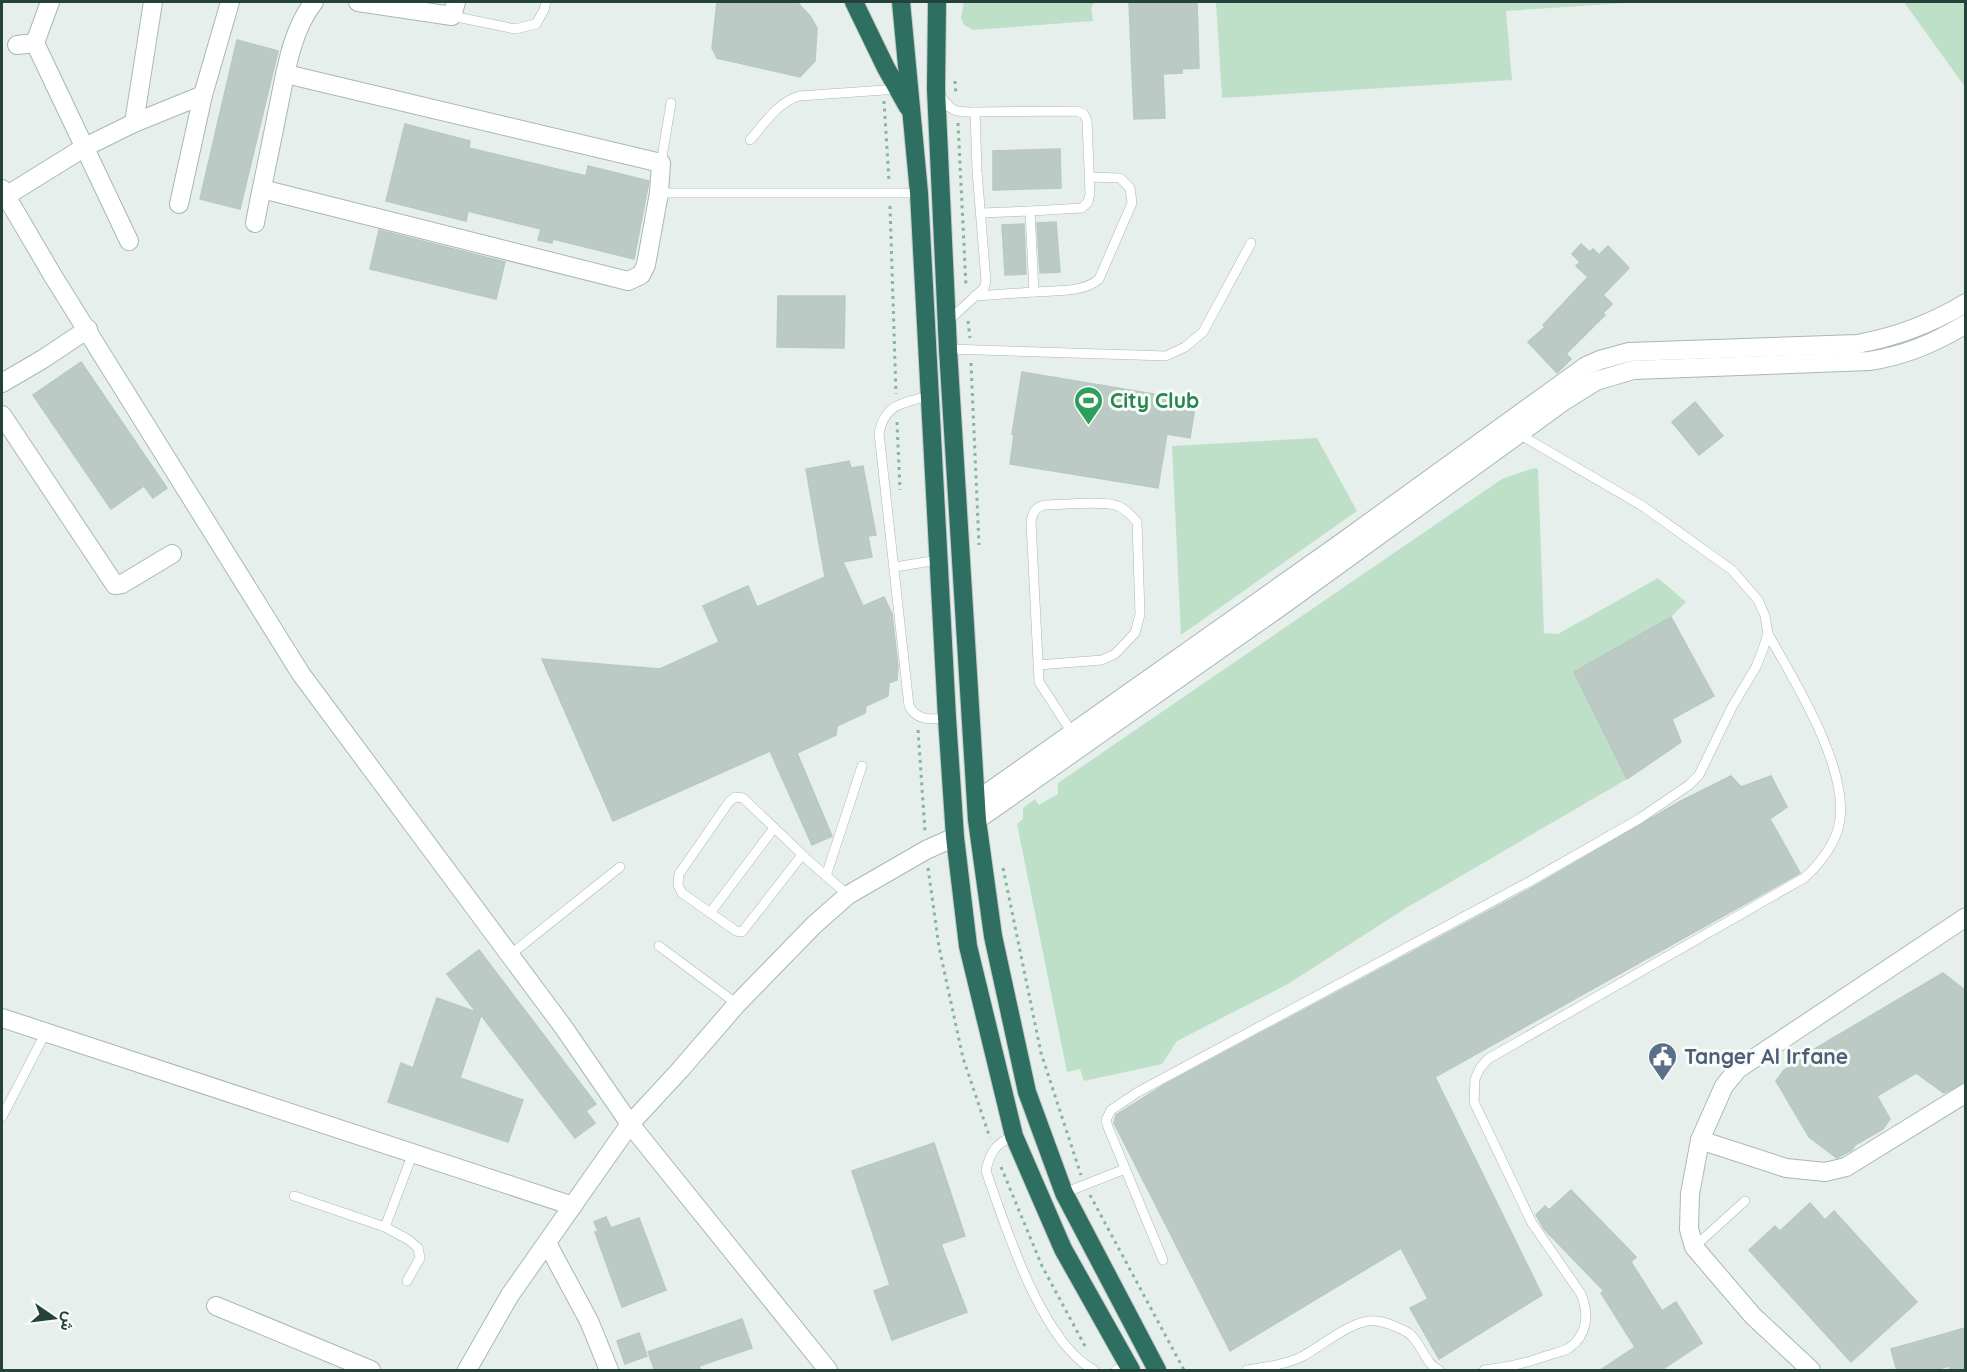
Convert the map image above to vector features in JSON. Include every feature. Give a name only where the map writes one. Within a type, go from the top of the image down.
[{"type":"highway","points":[[854,2],[886,68],[911,112]]},
{"type":"highway","points":[[901,2],[919,193],[955,837],[969,946],[1014,1136],[1063,1249],[1126,1370]]},
{"type":"highway","points":[[937,2],[936,89],[948,350],[977,810],[993,936],[1027,1092],[1065,1193],[1157,1371]]},
{"type":"street","points":[[50,2],[35,43],[129,241]]},
{"type":"street","points":[[134,123],[153,2]]},
{"type":"street","points":[[179,204],[203,95],[230,2]]},
{"type":"street","points":[[255,223],[286,74],[298,30],[306,11],[314,2]]},
{"type":"street","points":[[358,2],[454,9]]},
{"type":"street","points":[[17,45],[35,43]]},
{"type":"street","points":[[261,189],[628,281],[641,275],[646,265],[659,193],[661,163],[286,74]]},
{"type":"street","points":[[203,95],[134,123],[85,147],[4,193],[53,276],[301,674],[510,955],[630,1124],[828,1370]]},
{"type":"street","points":[[977,810],[1073,734],[1586,366],[1629,352],[1857,344],[1876,341],[1929,324],[1965,303]]},
{"type":"street","points":[[977,810],[1297,595],[1579,391],[1614,375],[1633,370],[1869,361],[1920,349],[1965,324]]},
{"type":"street","points":[[2,383],[35,365],[88,329]]},
{"type":"street","points":[[2,415],[115,585],[122,584],[172,554]]},
{"type":"street","points":[[467,1371],[510,1295],[630,1124],[737,1004],[814,925],[848,895],[926,850],[955,837]]},
{"type":"street","points":[[1812,1371],[1754,1316],[1694,1247],[1689,1229],[1690,1194],[1700,1140],[1724,1086],[1738,1069],[1965,917]]},
{"type":"street","points":[[2,1018],[573,1206]]},
{"type":"street","points":[[1700,1140],[1786,1168],[1825,1172],[1846,1167],[1965,1093]]},
{"type":"street","points":[[547,1243],[589,1321],[609,1371]]},
{"type":"street","points":[[216,1306],[371,1371]]},
{"type":"lane","points":[[454,9],[514,29],[536,24],[546,2]]},
{"type":"lane","points":[[750,140],[786,100],[799,96],[899,89]]},
{"type":"lane","points":[[936,89],[950,109],[957,112],[1077,111],[1084,114],[1087,121],[1090,194],[1088,202],[1082,208],[982,213]]},
{"type":"lane","points":[[661,163],[671,104]]},
{"type":"lane","points":[[947,322],[984,288],[986,281],[977,171],[975,112]]},
{"type":"lane","points":[[975,296],[1081,288],[1094,284],[1100,279],[1132,203],[1130,188],[1119,178],[1089,177]]},
{"type":"lane","points":[[659,193],[919,193]]},
{"type":"lane","points":[[1030,211],[1034,292]]},
{"type":"lane","points":[[948,350],[1166,356],[1185,347],[1203,332],[1251,243]]},
{"type":"lane","points":[[929,396],[896,405],[886,414],[879,433],[909,706],[917,716],[923,719],[947,718]]},
{"type":"lane","points":[[1484,1371],[1513,1367],[1568,1349],[1577,1341],[1584,1329],[1586,1318],[1585,1304],[1581,1294],[1532,1223],[1474,1102],[1475,1079],[1480,1068],[1488,1059],[1804,878],[1815,868],[1835,837],[1841,804],[1837,780],[1828,752],[1793,678],[1768,634],[1765,616],[1758,600],[1732,570],[1644,507],[1519,435]]},
{"type":"lane","points":[[1038,665],[1102,660],[1115,654],[1135,633],[1140,614],[1137,522],[1119,507],[1107,504],[1044,505],[1033,512],[1031,521],[1038,665],[1039,682],[1073,734]]},
{"type":"lane","points":[[895,567],[938,560]]},
{"type":"lane","points":[[1163,1260],[1108,1127],[1106,1119],[1111,1110],[1138,1092],[1535,879],[1639,819],[1689,785],[1699,775],[1732,707],[1756,667],[1768,634]]},
{"type":"lane","points":[[826,876],[862,766]]},
{"type":"lane","points":[[802,855],[742,932],[736,931],[682,893],[678,885],[679,874],[729,801],[735,797],[743,798],[802,855],[848,895]]},
{"type":"lane","points":[[710,913],[774,828]]},
{"type":"lane","points":[[510,955],[620,867]]},
{"type":"lane","points":[[659,946],[737,1004]]},
{"type":"lane","points":[[2,1117],[4,1105],[46,1032]]},
{"type":"lane","points":[[1014,1136],[1001,1141],[993,1149],[986,1171],[1024,1276],[1065,1346],[1094,1371]]},
{"type":"lane","points":[[385,1227],[413,1153]]},
{"type":"lane","points":[[1065,1193],[1125,1169]]},
{"type":"lane","points":[[294,1196],[385,1227],[409,1240],[418,1248],[420,1258],[406,1281]]},
{"type":"lane","points":[[1694,1247],[1745,1201]]},
{"type":"lane","points":[[1247,1371],[1273,1367],[1294,1359],[1360,1322],[1375,1320],[1405,1330],[1413,1337],[1433,1368],[1439,1371]]},
{"type":"path","points":[[955,79],[979,549]]},
{"type":"path","points":[[1003,868],[1041,1053],[1085,1185],[1184,1371]]},
{"type":"green space","points":[[964,2],[1094,2],[1091,8],[1093,21],[973,30],[964,25],[961,18]]},
{"type":"green space","points":[[1216,2],[1641,2],[1506,11],[1512,80],[1222,98]]},
{"type":"green space","points":[[1904,2],[1965,2],[1965,87]]},
{"type":"green space","points":[[1317,438],[1357,511],[1181,635],[1172,446]]},
{"type":"green space","points":[[1534,468],[1538,469],[1544,633],[1558,634],[1658,578],[1686,602],[1671,617],[1627,779],[1406,908],[1288,984],[1177,1041],[1162,1064],[1084,1081],[1080,1069],[1067,1072],[1017,824],[1023,819],[1023,808],[1035,799],[1039,805],[1058,794],[1058,783],[1502,479]]},
{"type":"building","points":[[717,2],[797,2],[817,28],[815,61],[800,77],[717,58],[712,48]]},
{"type":"building","points":[[1129,2],[1197,2],[1199,68],[1182,69],[1182,73],[1163,74],[1165,118],[1134,119]]},
{"type":"building","points":[[237,40],[278,51],[240,209],[200,199]]},
{"type":"building","points":[[405,124],[470,141],[469,148],[586,176],[588,166],[649,181],[634,259],[553,239],[552,243],[538,240],[541,229],[468,211],[466,221],[386,201]]},
{"type":"building","points":[[1060,149],[1061,188],[993,190],[993,151]]},
{"type":"building","points":[[1056,222],[1060,272],[1040,273],[1037,223]]},
{"type":"building","points":[[1024,224],[1026,274],[1005,275],[1002,225]]},
{"type":"building","points":[[379,230],[505,262],[496,299],[370,269]]},
{"type":"building","points":[[1581,244],[1590,252],[1593,249],[1599,255],[1608,246],[1629,268],[1603,295],[1612,304],[1603,313],[1605,315],[1566,354],[1571,359],[1557,373],[1528,342],[1545,327],[1543,325],[1588,277],[1576,266],[1580,262],[1572,254]]},
{"type":"building","points":[[778,296],[845,296],[844,348],[777,347]]},
{"type":"building","points":[[81,362],[167,488],[153,498],[144,486],[111,509],[33,395]]},
{"type":"building","points":[[1022,372],[1196,401],[1190,438],[1167,434],[1158,488],[1010,464],[1014,435],[1012,434]]},
{"type":"building","points":[[1695,402],[1723,436],[1699,455],[1672,422]]},
{"type":"building","points":[[849,461],[851,468],[863,466],[876,535],[868,536],[872,557],[843,562],[863,606],[884,597],[892,614],[898,667],[897,680],[889,683],[888,696],[866,706],[865,713],[837,726],[836,735],[797,753],[832,836],[812,845],[770,751],[613,821],[542,659],[660,669],[719,642],[703,606],[748,586],[757,607],[825,577],[806,469]]},
{"type":"building","points":[[1671,617],[1714,696],[1672,719],[1681,742],[1627,779],[1574,672]]},
{"type":"building","points":[[1731,776],[1741,787],[1771,776],[1787,807],[1770,819],[1800,873],[1435,1077],[1542,1295],[1439,1359],[1410,1308],[1428,1299],[1401,1248],[1230,1351],[1114,1123],[1116,1115],[1164,1085],[1528,890],[1679,802]]},
{"type":"building","points":[[479,950],[596,1104],[586,1111],[595,1123],[575,1138],[481,1015],[460,1078],[523,1100],[508,1142],[388,1102],[401,1063],[413,1068],[437,998],[476,1012],[447,974]]},
{"type":"building","points":[[1943,973],[1965,990],[1965,1082],[1944,1093],[1916,1073],[1877,1096],[1890,1119],[1883,1129],[1837,1158],[1809,1137],[1776,1081],[1784,1070],[1806,1057],[1811,1051]]},
{"type":"building","points":[[934,1143],[965,1236],[941,1244],[967,1312],[892,1340],[874,1291],[890,1285],[852,1171]]},
{"type":"building","points":[[1571,1190],[1636,1257],[1631,1262],[1662,1311],[1676,1302],[1702,1343],[1660,1371],[1599,1371],[1635,1347],[1601,1293],[1604,1291],[1544,1229],[1536,1215],[1545,1206],[1549,1210]]},
{"type":"building","points":[[1810,1203],[1825,1220],[1834,1211],[1917,1302],[1851,1362],[1749,1250],[1775,1226],[1780,1231]]},
{"type":"building","points":[[606,1217],[611,1228],[639,1218],[666,1290],[622,1307],[595,1232],[598,1231],[594,1222]]},
{"type":"building","points":[[742,1319],[752,1348],[699,1366],[701,1371],[655,1371],[648,1352]]},
{"type":"building","points":[[1965,1328],[1965,1371],[1950,1371],[1949,1366],[1932,1371],[1897,1371],[1891,1349]]},
{"type":"building","points":[[639,1333],[647,1356],[625,1364],[617,1341]]},
{"type":"place","name":"City Club","points":[[1089,426]]},
{"type":"place","name":"Tanger Al Irfane","points":[[1663,1082]]}]
